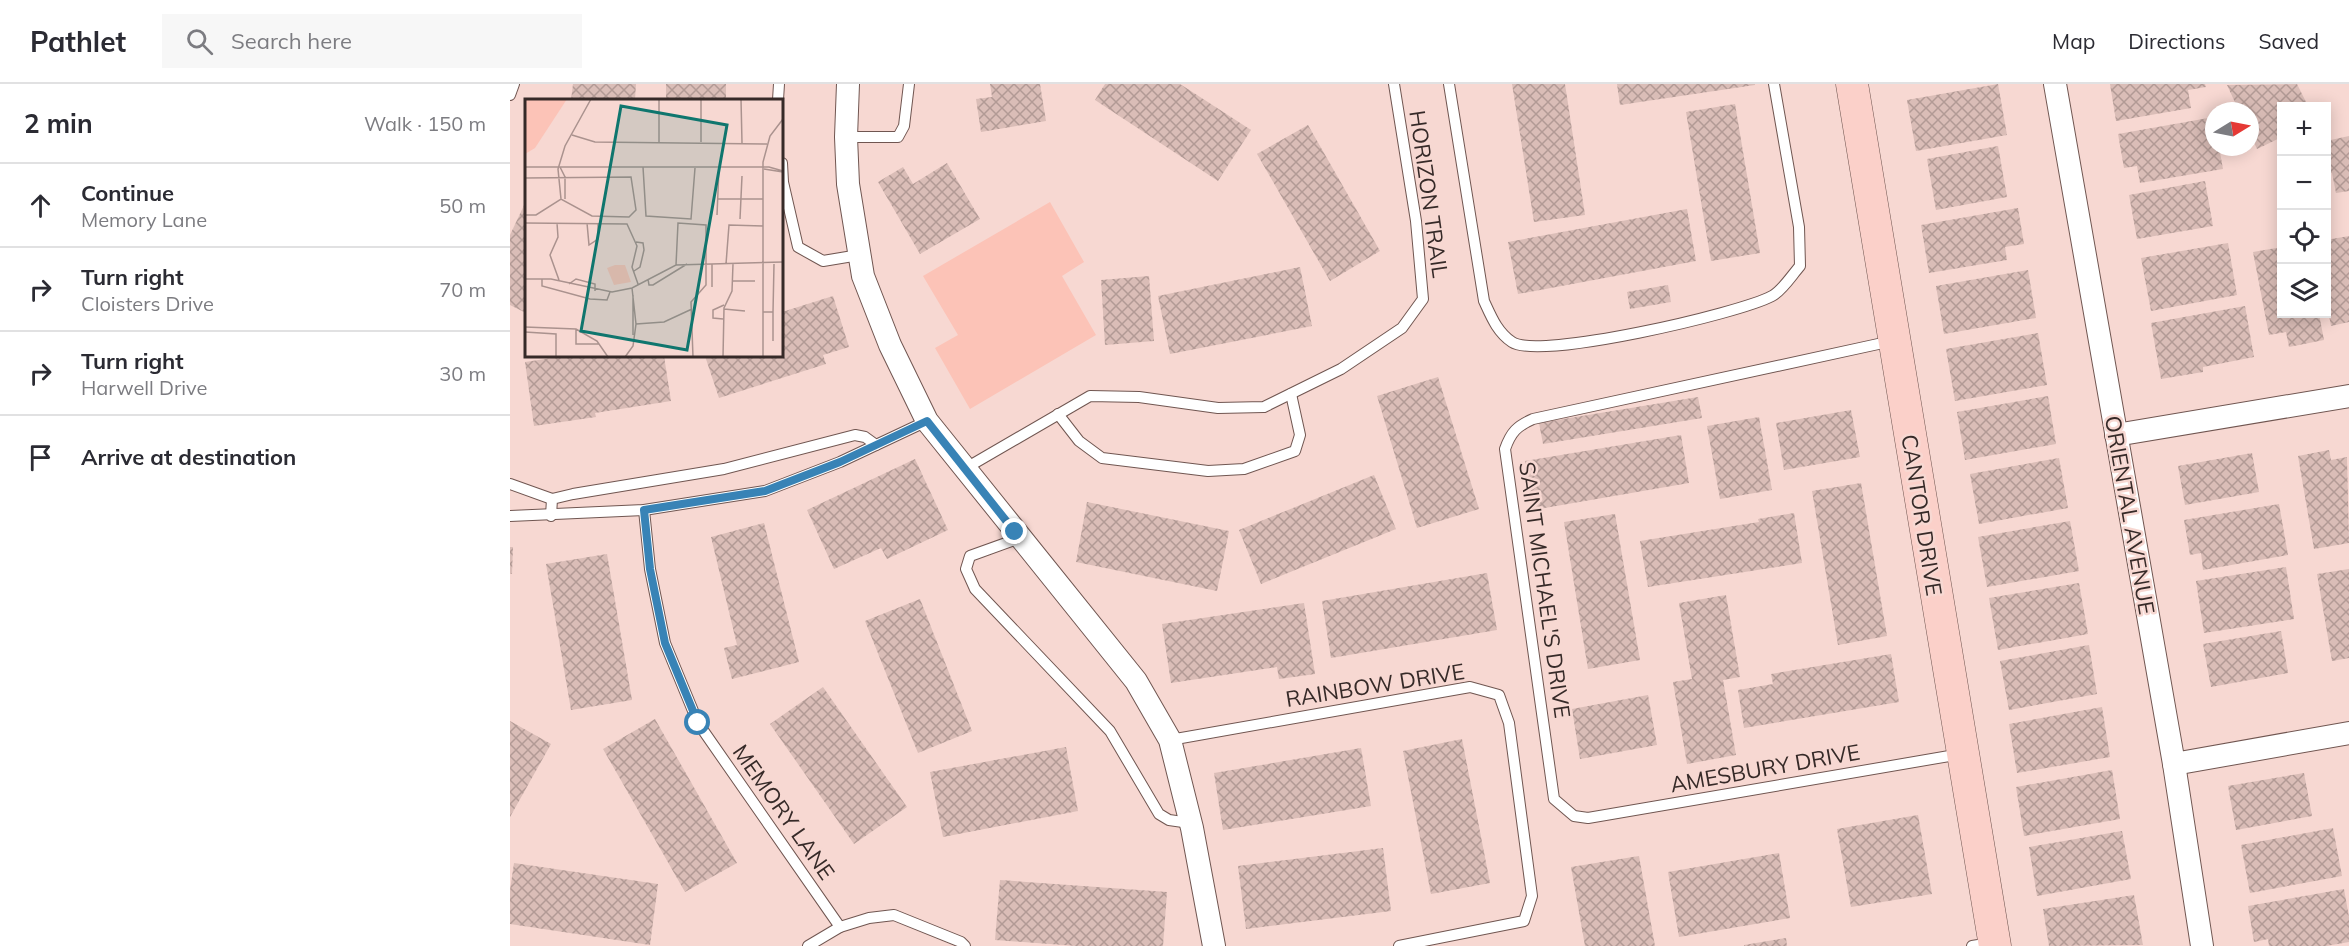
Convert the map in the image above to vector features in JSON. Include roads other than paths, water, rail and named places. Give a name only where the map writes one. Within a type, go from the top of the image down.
[{"type":"street","points":[[848,84],[846,137],[848,184],[863,276],[890,345],[927,421],[1136,681],[1170,740],[1191,823],[1214,946]]},
{"type":"street","name":"CANTOR DRIVE","points":[[1852,84],[1962,754],[1987,945]]},
{"type":"street","name":"ORIENTAL AVENUE","points":[[2055,84],[2174,765],[2202,946]]},
{"type":"street","points":[[2116,435],[2349,396]]},
{"type":"street","points":[[2174,765],[2349,733]]},
{"type":"lane","points":[[510,94],[514,84]]},
{"type":"lane","points":[[778,99],[779,84]]},
{"type":"lane","points":[[846,137],[898,136],[904,126],[909,84]]},
{"type":"lane","name":"HORIZON TRAIL","points":[[966,468],[1090,396],[1139,397],[1218,408],[1264,407],[1341,369],[1402,328],[1423,299],[1416,221],[1394,84]]},
{"type":"lane","points":[[1449,84],[1484,301],[1495,326],[1513,343],[1550,347],[1692,321],[1756,303],[1774,295],[1800,266],[1799,227],[1773,84]]},
{"type":"lane","points":[[783,182],[798,247],[823,261],[860,255]]},
{"type":"lane","name":"SAINT MICHAEL'S DRIVE","points":[[1574,816],[1554,799],[1505,449],[1509,436],[1518,425],[1533,419],[1894,341]]},
{"type":"lane","points":[[1058,414],[1079,441],[1102,458],[1208,471],[1244,469],[1294,451],[1300,435],[1291,394]]},
{"type":"lane","points":[[510,516],[551,516],[644,510],[765,491],[876,445],[927,421]]},
{"type":"lane","points":[[510,484],[552,499],[586,491],[724,469],[855,435],[865,437],[876,445]]},
{"type":"lane","points":[[551,516],[552,499]]},
{"type":"lane","name":"MEMORY LANE","points":[[644,510],[650,569],[665,643],[698,723],[840,927]]},
{"type":"lane","points":[[1020,538],[970,556],[966,569],[975,589],[1110,731],[1159,814],[1169,820],[1191,823]]},
{"type":"lane","name":"RAINBOW DRIVE","points":[[1170,740],[1470,687],[1499,695],[1509,723],[1532,896],[1524,921],[1399,946]]},
{"type":"lane","name":"AMESBURY DRIVE","points":[[1574,816],[1588,818],[1962,754]]},
{"type":"lane","points":[[808,946],[840,927],[869,918],[894,915],[961,942],[965,946]]}]
